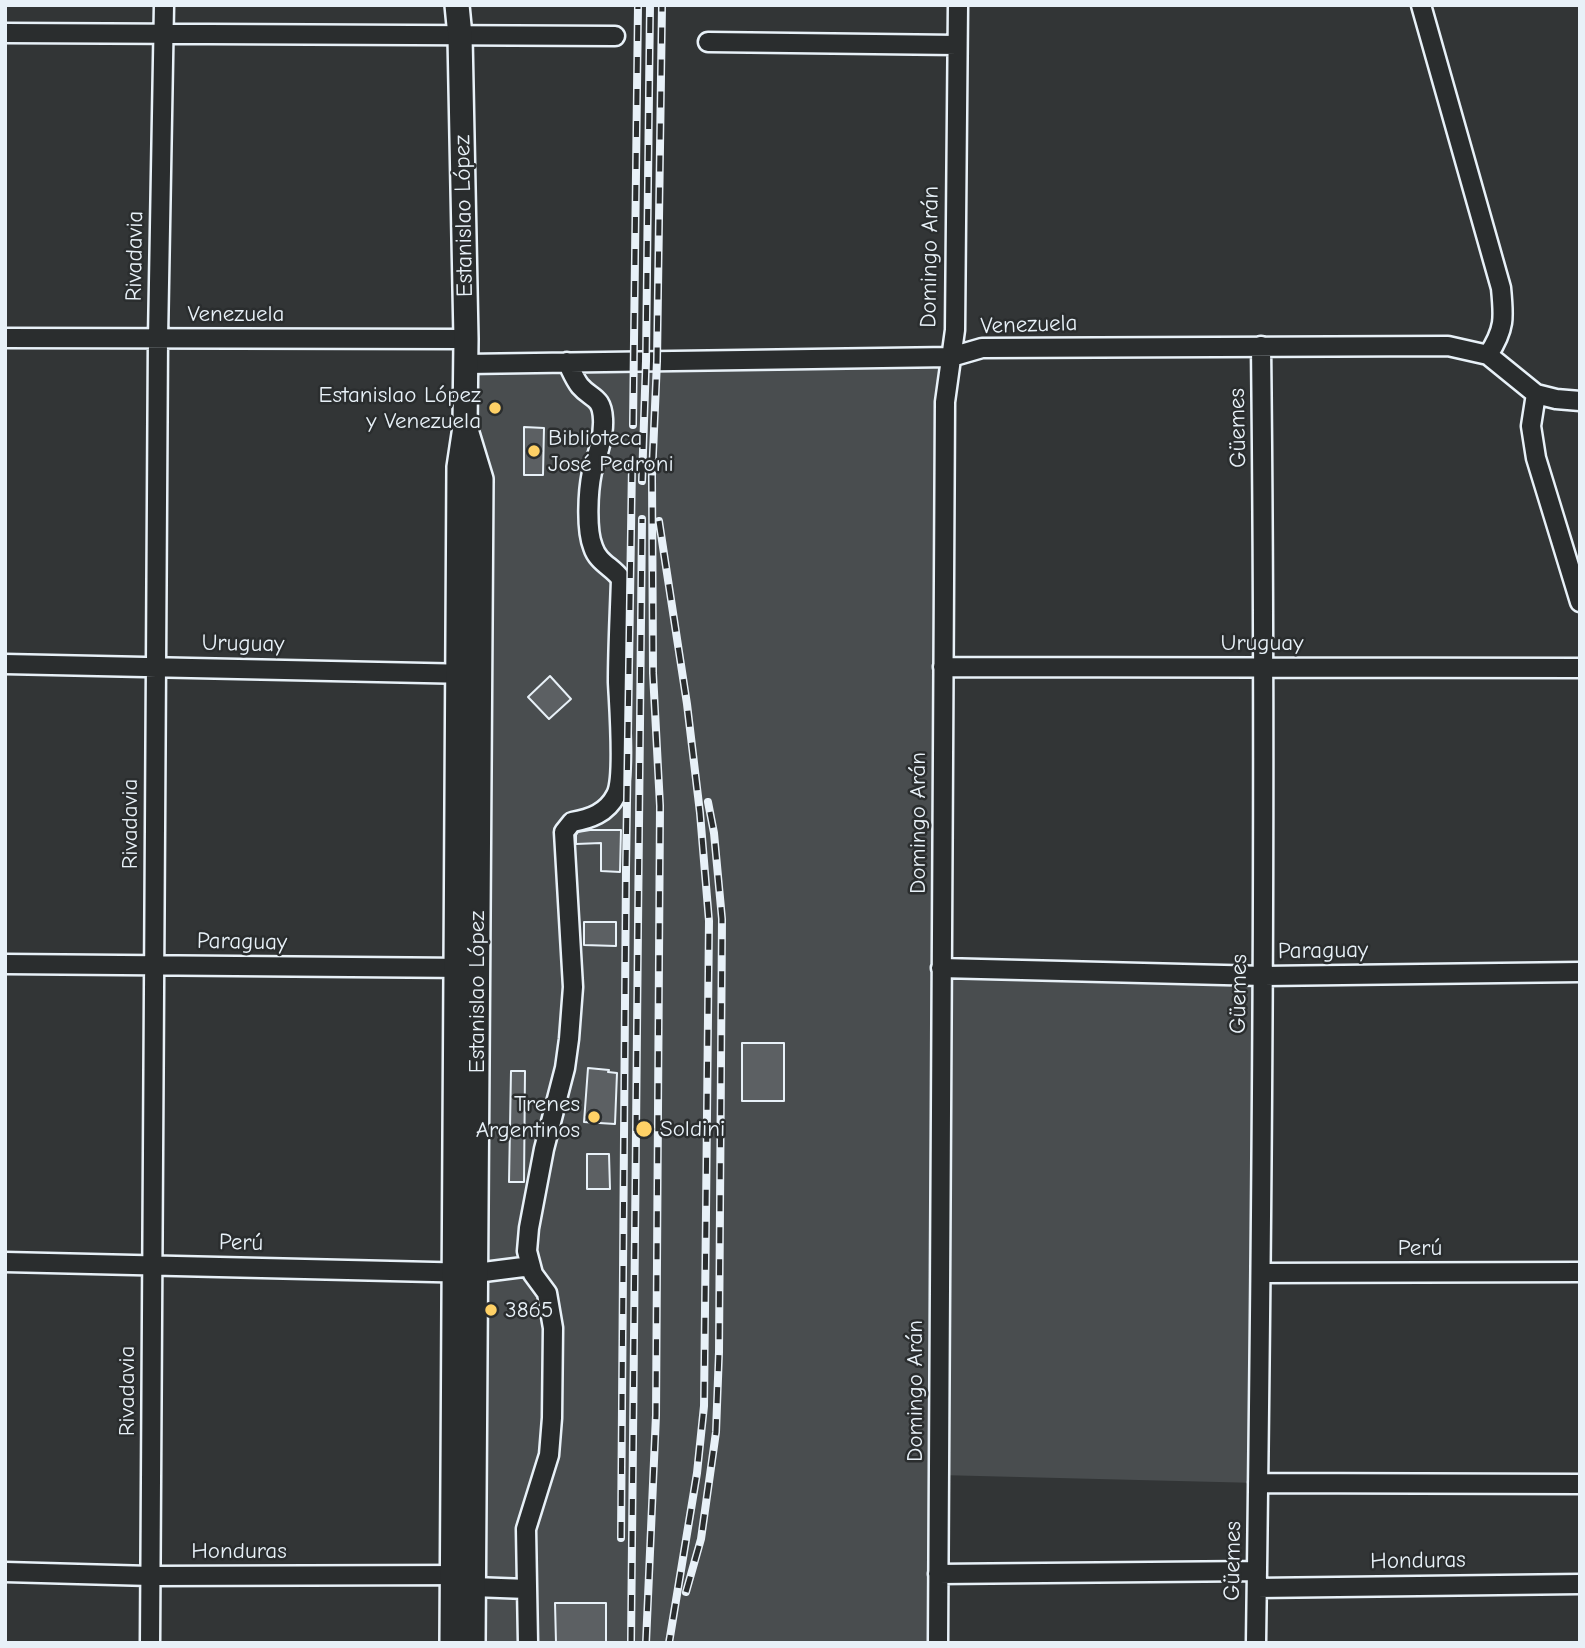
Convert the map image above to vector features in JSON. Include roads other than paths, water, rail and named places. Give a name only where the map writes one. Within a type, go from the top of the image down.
[{"type":"main road","name":"Estanislao López","points":[[457,5],[460,36],[466,339],[466,427],[459,467],[469,674],[465,1273],[467,1579],[473,1643]]},
{"type":"main road","name":"Estanislao López","points":[[452,1643],[467,1579]]},
{"type":"street","name":"Rivadavia","points":[[150,1643],[158,338],[164,5]]},
{"type":"street","name":"Domingo Arán","points":[[938,1643],[945,402],[955,330],[958,5]]},
{"type":"street","points":[[1421,5],[1501,288],[1504,319],[1500,337],[1488,355]]},
{"type":"street","points":[[5,33],[615,36]]},
{"type":"street","points":[[708,42],[957,46]]},
{"type":"street","name":"Venezuela","points":[[5,338],[466,339]]},
{"type":"street","name":"Güemes","points":[[1256,1643],[1264,976],[1265,668],[1261,346]]},
{"type":"street","name":"Venezuela","points":[[466,365],[951,356],[982,348],[1448,346],[1488,355],[1536,394],[1580,401]]},
{"type":"street","points":[[528,1643],[526,1529],[549,1455],[553,1328],[547,1293],[533,1274],[527,1251],[544,1149],[565,1068],[569,1039],[573,987],[564,832],[572,822],[589,820],[609,807],[618,792],[620,757],[618,680],[621,579],[602,562],[592,547],[589,511],[592,476],[600,447],[603,419],[597,398],[580,387],[567,362]]},
{"type":"street","points":[[1536,394],[1531,426],[1536,458],[1580,602]]},
{"type":"street","name":"Uruguay","points":[[5,664],[469,674]]},
{"type":"street","name":"Uruguay","points":[[943,667],[1580,668]]},
{"type":"street","name":"Paraguay","points":[[5,964],[467,968]]},
{"type":"street","name":"Paraguay","points":[[941,968],[1264,976],[1580,972]]},
{"type":"street","name":"Perú","points":[[5,1262],[465,1273],[531,1266]]},
{"type":"street","name":"Perú","points":[[1261,1273],[1580,1272]]},
{"type":"street","points":[[1258,1483],[1580,1484]]},
{"type":"street","name":"Honduras","points":[[5,1572],[467,1579],[527,1590]]},
{"type":"street","name":"Honduras","points":[[938,1574],[1580,1584]]},
{"type":"railway","points":[[633,425],[638,5]]},
{"type":"railway","points":[[642,481],[650,5]]},
{"type":"railway","points":[[646,1643],[656,1415],[660,806],[653,673],[652,476],[657,361],[662,5]]},
{"type":"railway","points":[[621,1538],[632,464]]},
{"type":"railway","points":[[631,1643],[642,519]]},
{"type":"railway","points":[[659,521],[687,704],[709,921],[704,1406],[697,1473],[669,1643]]},
{"type":"railway","points":[[686,1592],[701,1539],[716,1432],[719,1352],[722,919],[714,833],[708,802]]},
{"type":"place","name":"Estanislao López y Venezuela","points":[[495,408]]},
{"type":"place","name":"Biblioteca José Pedroni","points":[[534,451]]},
{"type":"place","name":"Trenes Argentinos","points":[[594,1117]]},
{"type":"place","name":"Soldini","points":[[644,1129]]},
{"type":"place","name":"3865","points":[[491,1310]]}]
